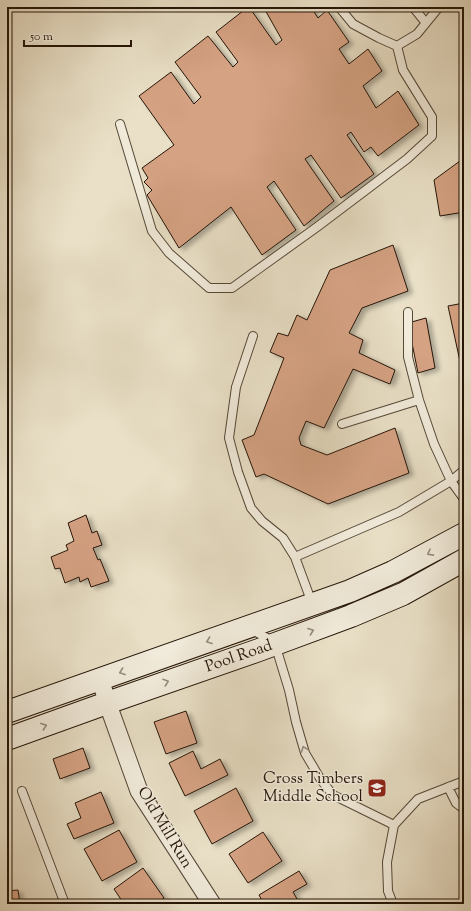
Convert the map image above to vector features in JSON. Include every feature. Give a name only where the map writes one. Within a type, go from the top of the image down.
[{"type":"main road","name":"Pool Road","points":[[7,712],[350,590],[393,572],[464,534]]},
{"type":"main road","name":"Pool Road","points":[[7,740],[351,616],[403,594],[464,560]]},
{"type":"street","name":"Old Mill Run","points":[[100,679],[139,791],[212,904]]},
{"type":"lane","points":[[340,7],[353,24],[397,46]]},
{"type":"lane","points":[[413,7],[426,23]]},
{"type":"lane","points":[[397,46],[417,34],[439,7]]},
{"type":"lane","points":[[120,124],[152,231],[169,253],[209,288],[232,288],[317,227],[406,159],[432,136],[432,117],[403,70],[397,46]]},
{"type":"lane","points":[[408,312],[408,357],[419,400],[434,444],[451,481],[464,499]]},
{"type":"lane","points":[[253,336],[236,387],[229,438],[238,472],[251,508],[262,521],[283,538],[295,557],[312,604]]},
{"type":"lane","points":[[342,424],[419,400]]},
{"type":"lane","points":[[295,557],[399,512],[451,481],[464,470]]},
{"type":"lane","points":[[246,628],[267,638],[275,644],[289,690],[305,753],[320,780],[333,795],[394,825]]},
{"type":"lane","points":[[393,904],[388,891],[387,862],[394,825],[418,799],[464,781]]},
{"type":"lane","points":[[448,787],[456,803],[464,809]]},
{"type":"lane","points":[[22,791],[65,904]]},
{"type":"building","points":[[248,7],[276,45],[282,40],[264,8],[265,7],[311,7],[318,18],[327,10],[349,42],[339,49],[349,64],[368,49],[382,71],[363,86],[376,108],[398,91],[419,125],[378,156],[371,147],[364,152],[351,132],[347,135],[374,174],[341,198],[311,155],[305,159],[334,201],[304,226],[274,181],[267,187],[296,230],[262,255],[231,207],[179,248],[147,195],[152,190],[144,182],[148,178],[142,168],[174,145],[139,96],[171,72],[194,104],[201,97],[175,62],[208,36],[233,67],[238,62],[216,32]]},
{"type":"building","points":[[464,158],[464,212],[440,216],[434,180]]},
{"type":"building","points":[[393,245],[408,291],[362,308],[349,333],[363,340],[359,353],[395,370],[390,384],[353,369],[324,428],[306,421],[299,438],[301,445],[327,455],[395,428],[409,473],[328,504],[264,474],[256,477],[242,440],[254,435],[284,358],[270,352],[278,333],[288,336],[297,315],[307,320],[330,270]]},
{"type":"building","points":[[464,303],[464,380],[448,306]]},
{"type":"building","points":[[426,318],[435,368],[418,373],[408,323]]},
{"type":"building","points":[[86,515],[92,533],[97,531],[102,545],[93,548],[98,560],[100,559],[109,581],[91,587],[88,578],[80,582],[79,577],[65,583],[60,568],[55,569],[51,557],[68,550],[66,545],[74,541],[68,523]]},
{"type":"building","points":[[186,711],[197,743],[166,754],[154,722]]},
{"type":"building","points":[[83,748],[90,768],[60,779],[53,759]]},
{"type":"building","points":[[193,751],[201,769],[220,759],[228,775],[185,796],[169,763]]},
{"type":"building","points":[[236,788],[253,821],[212,844],[194,811]]},
{"type":"building","points":[[101,792],[114,823],[74,839],[67,824],[81,818],[75,803]]},
{"type":"building","points":[[119,830],[137,862],[102,881],[84,849]]},
{"type":"building","points":[[263,832],[282,861],[248,883],[229,854]]},
{"type":"building","points":[[143,868],[164,898],[155,904],[124,904],[114,889]]},
{"type":"building","points":[[299,871],[307,884],[293,892],[300,904],[264,904],[259,895]]},
{"type":"building","points":[[18,890],[20,904],[7,904],[7,891]]},
{"type":"place","name":"Cross Timbers Middle School","points":[[377,788]]}]
